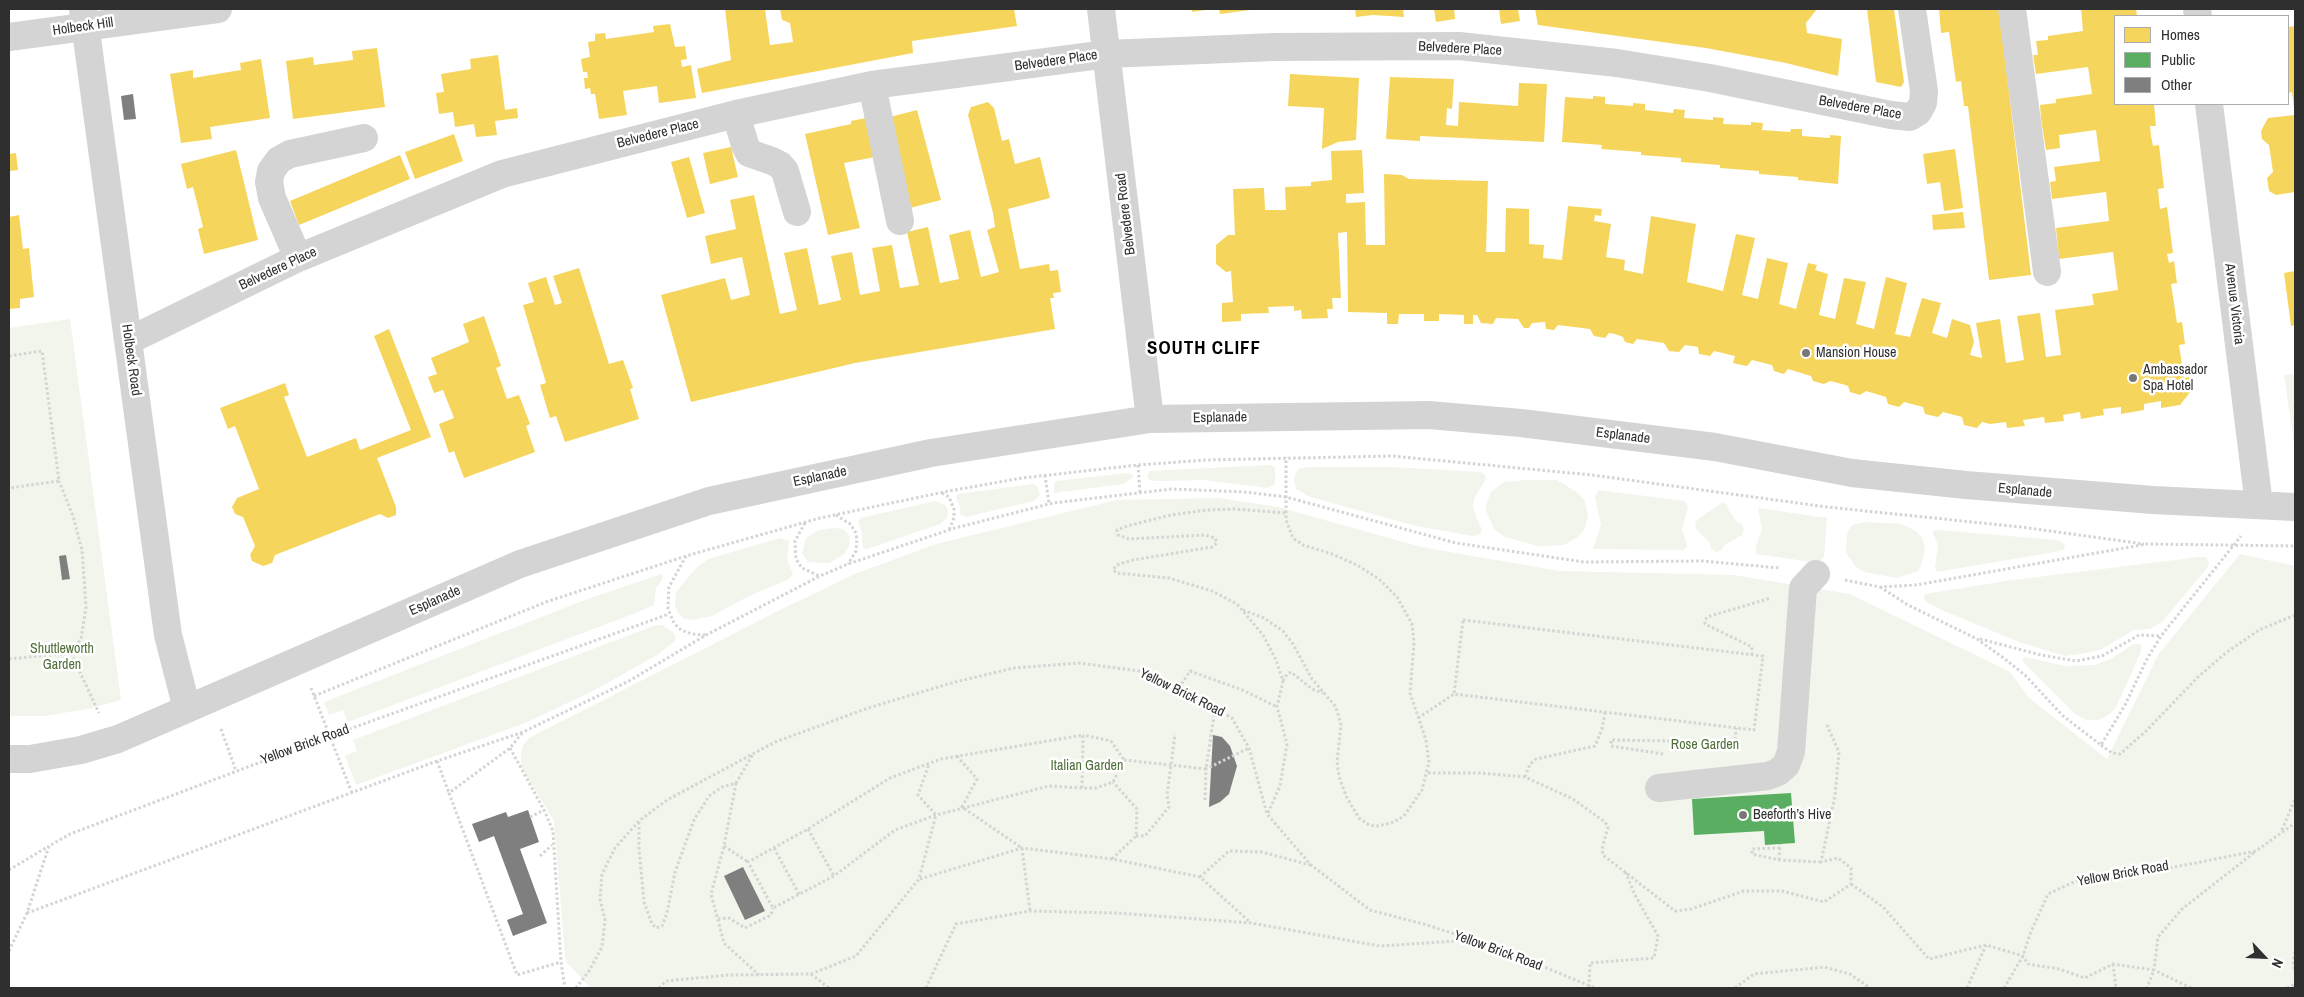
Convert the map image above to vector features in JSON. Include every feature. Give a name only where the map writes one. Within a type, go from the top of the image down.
[{"type":"street","name":"Holbeck Hill","points":[[9,37],[85,17],[218,9]]},
{"type":"street","name":"Belvedere Road","points":[[1101,9],[1150,419]]},
{"type":"street","name":"Belvedere Place","points":[[128,341],[298,258],[502,174],[736,114],[872,85],[1107,54],[1274,47],[1459,46],[1654,69],[1710,78],[1901,117],[1910,117],[1918,112],[1923,103],[1924,90],[1912,9]]},
{"type":"street","points":[[2012,9],[2047,272]]},
{"type":"street","name":"Holbeck Road","points":[[85,17],[168,635],[198,704]]},
{"type":"street","points":[[872,85],[900,221]]},
{"type":"street","name":"Avenue Victoria","points":[[2209,105],[2259,505]]},
{"type":"street","points":[[736,114],[749,153],[772,161],[780,165],[785,171],[797,212]]},
{"type":"street","points":[[298,258],[272,198],[269,182],[271,172],[279,160],[290,154],[364,138]]},
{"type":"street","name":"Esplanade","points":[[9,759],[38,758],[81,750],[112,741],[520,564],[709,501],[931,453],[1150,419],[1429,415],[1521,423],[1715,448],[1852,473],[2153,500],[2295,507]]},
{"type":"street","points":[[1659,788],[1768,776],[1778,772],[1786,765],[1791,752],[1810,581]]},
{"type":"path","points":[[9,356],[42,351],[59,481],[76,527],[82,550],[86,585],[84,628],[77,647],[71,653],[9,658]]},
{"type":"path","points":[[314,696],[546,602],[686,556],[835,515],[942,492],[1045,475],[1138,465],[1286,457],[1392,456],[1503,465],[1592,475],[1827,507],[2021,527],[2147,544],[2295,546]]},
{"type":"path","points":[[1242,610],[1264,618],[1283,631],[1293,644],[1309,674],[1336,708],[1341,720],[1337,762],[1340,782],[1353,809],[1363,822],[1378,826],[1394,822],[1404,816],[1422,790],[1428,773],[1428,748],[1410,693],[1414,637],[1412,624],[1406,611],[1385,585],[1364,569],[1337,556],[1300,544],[1290,533],[1286,513],[1286,457]]},
{"type":"path","points":[[1138,465],[1140,492]]},
{"type":"path","points":[[1045,475],[1049,504]]},
{"type":"path","points":[[9,488],[59,481]]},
{"type":"path","points":[[27,913],[437,761],[523,732],[628,680],[706,635],[820,576],[848,564],[949,530],[1049,504],[1140,492],[1172,489],[1206,489],[1286,498],[1456,543],[1584,562],[1702,561],[1763,566],[1810,581],[1880,587],[1916,585],[1950,580],[2147,544]]},
{"type":"path","points":[[942,492],[949,497],[954,509],[954,518],[949,530]]},
{"type":"path","points":[[2100,744],[2125,705],[2147,659],[2161,636],[2236,544],[2259,505]]},
{"type":"path","points":[[1283,681],[1276,660],[1263,635],[1242,610],[1229,599],[1195,584],[1169,578],[1125,574],[1113,571],[1113,569],[1119,564],[1133,560],[1212,546],[1217,543],[1215,538],[1201,535],[1129,539],[1121,537],[1117,532],[1122,528],[1153,519],[1207,510],[1235,509],[1286,513]]},
{"type":"path","points":[[835,515],[850,524],[855,531],[857,539],[856,550],[848,564]]},
{"type":"path","points":[[805,523],[795,541],[796,559],[802,568],[820,576]]},
{"type":"path","points":[[686,556],[669,588],[667,603],[669,614],[681,630],[692,634],[706,635]]},
{"type":"path","points":[[1752,655],[1752,647],[1706,624],[1707,617],[1810,581]]},
{"type":"path","points":[[1880,587],[1908,605],[1977,639],[2026,676],[2063,716],[2112,753],[2120,754],[2146,731],[2198,677],[2227,652],[2260,630],[2295,615]]},
{"type":"path","name":"Yellow Brick Road","points":[[9,870],[70,834],[330,736],[669,614]]},
{"type":"path","points":[[1418,718],[1454,694],[1754,730],[1763,656],[1463,620],[1454,694]]},
{"type":"path","points":[[1977,639],[2041,655],[2076,661],[2102,656],[2139,635],[2161,636]]},
{"type":"path","points":[[71,653],[112,741]]},
{"type":"path","points":[[301,659],[352,793]]},
{"type":"path","name":"Yellow Brick Road","points":[[576,988],[589,971],[602,947],[605,920],[600,899],[602,874],[615,848],[639,821],[667,800],[775,742],[868,708],[955,682],[1014,668],[1079,664],[1139,671],[1179,688],[1232,718],[1250,748],[1267,814],[1311,866],[1370,910],[1498,948],[1595,988]]},
{"type":"path","points":[[1179,688],[1190,671],[1245,691],[1277,708]]},
{"type":"path","points":[[1267,814],[1280,786],[1287,744],[1277,708],[1283,681],[1291,672],[1312,689],[1324,694]]},
{"type":"path","points":[[1759,690],[1796,703],[1824,718],[1839,752],[1835,796],[1821,862]]},
{"type":"path","points":[[198,704],[236,771]]},
{"type":"path","points":[[1205,800],[1206,769],[1215,708]]},
{"type":"path","points":[[1526,777],[1530,764],[1536,759],[1595,746],[1602,729],[1605,712]]},
{"type":"path","points":[[1666,754],[1611,746],[1611,740],[1735,742],[1736,728]]},
{"type":"path","points":[[449,793],[510,748],[523,732]]},
{"type":"path","points":[[1112,859],[1136,836],[1145,836],[1169,807],[1167,795],[1175,734]]},
{"type":"path","points":[[748,862],[808,829],[890,778],[929,763],[957,756],[1043,740],[1084,735],[1111,741],[1124,760],[1206,769],[1250,748]]},
{"type":"path","points":[[1082,788],[1084,735]]},
{"type":"path","points":[[510,748],[544,810],[553,831],[561,962],[565,988]]},
{"type":"path","points":[[753,754],[736,783],[724,846],[711,894],[724,943],[760,976]]},
{"type":"path","points":[[957,756],[977,779],[962,807]]},
{"type":"path","points":[[773,908],[834,876],[895,830],[962,807],[1049,786],[1096,788],[1112,782],[1124,760]]},
{"type":"path","points":[[437,761],[517,974],[561,962]]},
{"type":"path","points":[[929,763],[918,796],[936,815]]},
{"type":"path","points":[[1428,773],[1481,773],[1526,777],[1573,799],[1605,822],[1608,827],[1602,849],[1603,855],[1674,911],[1682,911],[1744,891],[1782,891],[1824,902],[1851,884]]},
{"type":"path","points":[[1112,782],[1137,809],[1136,836]]},
{"type":"path","points":[[639,821],[639,848],[644,902],[652,924],[656,928],[662,926],[667,913],[675,872],[694,820],[709,796],[722,787],[736,783]]},
{"type":"path","points":[[2282,831],[2295,799]]},
{"type":"path","points":[[962,807],[1022,848],[1030,911]]},
{"type":"path","points":[[530,818],[544,810]]},
{"type":"path","points":[[659,988],[666,981],[728,975],[811,974],[856,956],[920,879],[936,815]]},
{"type":"path","name":"Yellow Brick Road","points":[[2004,988],[2023,956],[2030,934],[2048,894],[2076,881],[2114,878],[2256,851],[2295,823]]},
{"type":"path","points":[[808,829],[834,876]]},
{"type":"path","points":[[540,856],[553,844]]},
{"type":"path","points":[[9,951],[27,913],[49,846]]},
{"type":"path","points":[[718,920],[728,918],[745,928],[772,915],[773,908],[748,862],[724,846]]},
{"type":"path","points":[[1779,860],[1780,846],[1752,850],[1752,854],[1779,860],[1821,862],[1838,858],[1851,868],[1851,884]]},
{"type":"path","points":[[774,848],[799,894]]},
{"type":"path","points":[[920,879],[1022,848],[1112,859],[1200,877],[1251,923]]},
{"type":"path","points":[[1200,877],[1229,851],[1262,852],[1311,866]]},
{"type":"path","points":[[2147,988],[2154,970],[2158,937],[2182,908],[2256,851]]},
{"type":"path","points":[[1589,987],[1590,963],[1654,958],[1658,936],[1635,895],[1624,870]]},
{"type":"path","points":[[1851,884],[1883,907],[1929,959],[1986,945],[2023,956],[2028,964],[2059,969],[2085,978],[2113,964],[2154,970],[2190,988]]},
{"type":"path","points":[[926,988],[956,924],[1030,911],[1117,913],[1251,923],[1380,946],[1472,940]]},
{"type":"path","points":[[1967,988],[1986,945]]},
{"type":"path","points":[[2295,952],[2293,961],[2295,972]]},
{"type":"path","points":[[2113,964],[2116,988]]},
{"type":"path","points":[[1734,988],[1754,974],[1824,967],[1850,974],[1870,988]]},
{"type":"path","points":[[811,974],[829,988]]},
{"type":"path","points":[[2287,988],[2295,985]]},
{"type":"green space","name":"Shuttleworth Garden","points":[[70,319],[121,700],[87,709],[45,716],[9,716],[9,328]]},
{"type":"green space","points":[[2295,374],[2295,450],[2284,375]]},
{"type":"green space","points":[[1270,465],[1275,467],[1275,484],[1267,488],[1205,480],[1156,481],[1150,480],[1147,476],[1150,471]]},
{"type":"green space","points":[[1308,467],[1391,467],[1480,472],[1485,475],[1486,479],[1474,499],[1473,508],[1482,530],[1480,534],[1473,536],[1416,526],[1310,497],[1296,489],[1294,479],[1298,469]]},
{"type":"green space","points":[[1132,474],[1133,477],[1124,484],[1054,493],[1056,481]]},
{"type":"green space","points":[[1557,480],[1578,493],[1585,501],[1588,517],[1584,530],[1578,537],[1564,545],[1538,546],[1505,537],[1494,529],[1486,511],[1491,492],[1504,482]]},
{"type":"green space","points":[[1033,484],[1037,486],[1040,495],[1034,501],[966,517],[960,514],[960,506],[956,497],[958,494]]},
{"type":"green space","points":[[1598,490],[1685,501],[1688,507],[1682,529],[1687,545],[1686,548],[1684,550],[1593,549],[1601,525],[1595,497]]},
{"type":"green space","points":[[1218,498],[1278,507],[1421,547],[1559,571],[1733,575],[1850,594],[2010,672],[2029,698],[2107,759],[2158,655],[2240,554],[2295,566],[2295,988],[591,988],[567,963],[554,821],[521,767],[523,745],[529,738],[780,610],[855,574],[936,544],[1117,500]]},
{"type":"green space","points":[[935,501],[945,505],[948,511],[947,518],[940,524],[867,549],[863,548],[862,532],[858,522],[861,518]]},
{"type":"green space","points":[[1723,502],[1727,505],[1737,522],[1742,524],[1744,530],[1742,535],[1724,545],[1722,550],[1716,552],[1711,549],[1710,543],[1696,529],[1695,524],[1698,519]]},
{"type":"green space","points":[[1758,508],[1827,518],[1824,557],[1812,562],[1756,554],[1756,546],[1762,530]]},
{"type":"green space","points":[[1865,522],[1901,524],[1916,531],[1922,538],[1925,547],[1922,564],[1918,571],[1897,578],[1864,572],[1855,566],[1846,553],[1847,534],[1852,525]]},
{"type":"green space","points":[[843,529],[850,536],[849,546],[844,554],[829,563],[808,562],[802,553],[806,538],[819,530]]},
{"type":"green space","points":[[1933,531],[2056,540],[2065,545],[2064,549],[2060,551],[1937,572],[1935,568],[1938,545]]},
{"type":"green space","points":[[780,538],[789,541],[787,560],[793,574],[789,579],[745,598],[712,616],[693,620],[683,618],[679,614],[675,606],[676,592],[696,568],[708,559]]},
{"type":"green space","points":[[2206,557],[2209,562],[2207,568],[2162,622],[2150,629],[2134,630],[2102,649],[2087,653],[2065,656],[2019,642],[1944,611],[1925,601],[1924,597],[1925,594],[2006,581]]},
{"type":"green space","points":[[661,574],[663,578],[656,588],[654,605],[638,612],[348,722],[343,710],[329,715],[324,702],[585,600]]},
{"type":"green space","points":[[656,625],[662,625],[673,632],[676,637],[674,642],[657,655],[591,692],[525,723],[356,785],[345,756],[357,751],[353,740]]},
{"type":"green space","points":[[2134,644],[2140,644],[2142,648],[2134,668],[2116,707],[2110,714],[2099,720],[2087,720],[2075,714],[2022,661],[2025,657],[2065,666],[2094,665],[2109,660]]},
{"type":"building: Homes","points":[[725,9],[765,9],[770,45],[793,42],[790,23],[782,20],[780,9],[1014,9],[1017,26],[912,41],[913,53],[702,93],[697,69],[731,60]]},
{"type":"building: Homes","points":[[1192,9],[1206,9],[1206,10],[1192,12]]},
{"type":"building: Homes","points":[[1219,9],[1250,9],[1250,10],[1220,14]]},
{"type":"building: Homes","points":[[1355,9],[1403,9],[1404,17],[1373,15],[1356,17]]},
{"type":"building: Homes","points":[[1434,9],[1454,9],[1455,19],[1436,22]]},
{"type":"building: Homes","points":[[1499,9],[1518,9],[1520,21],[1501,24]]},
{"type":"building: Homes","points":[[1535,9],[1817,9],[1806,23],[1807,33],[1842,39],[1838,76],[1786,63],[1706,48],[1538,25]]},
{"type":"building: Homes","points":[[1867,9],[1894,9],[1904,82],[1901,87],[1876,82]]},
{"type":"building: Homes","points":[[1939,9],[1999,9],[2031,275],[1989,280],[1968,106],[1964,106],[1961,81],[1956,82],[1949,32],[1941,33]]},
{"type":"building: Homes","points":[[2081,9],[2136,9],[2137,15],[2114,15],[2114,105],[2154,105],[2156,126],[2150,126],[2153,146],[2159,145],[2164,188],[2158,189],[2160,209],[2167,207],[2173,253],[2167,254],[2169,263],[2174,261],[2177,283],[2171,284],[2177,323],[2182,322],[2185,344],[2179,345],[2184,378],[2189,377],[2191,391],[2180,405],[2161,408],[2161,401],[2144,404],[2144,410],[2121,414],[2121,407],[2103,409],[2104,415],[2081,419],[2080,412],[2063,415],[2064,421],[2045,423],[2044,417],[2023,420],[2025,426],[2007,428],[2006,422],[1990,424],[1982,422],[1977,428],[1964,425],[1962,417],[1943,412],[1938,417],[1925,414],[1923,407],[1904,402],[1899,407],[1888,404],[1886,397],[1866,391],[1860,395],[1850,392],[1848,386],[1830,381],[1824,384],[1813,381],[1811,376],[1788,369],[1784,374],[1774,371],[1772,365],[1752,360],[1747,366],[1733,363],[1735,356],[1714,351],[1710,356],[1699,354],[1698,347],[1685,345],[1679,352],[1669,351],[1664,343],[1637,339],[1633,344],[1625,342],[1623,337],[1615,334],[1609,333],[1605,338],[1594,336],[1590,329],[1558,325],[1554,330],[1546,329],[1545,322],[1532,323],[1529,328],[1524,328],[1518,319],[1496,318],[1493,324],[1481,323],[1477,315],[1473,315],[1473,324],[1464,324],[1464,315],[1439,314],[1439,321],[1424,321],[1424,314],[1399,314],[1398,324],[1387,324],[1387,313],[1348,312],[1347,232],[1338,233],[1341,298],[1332,298],[1333,309],[1327,309],[1328,318],[1302,319],[1301,310],[1294,311],[1294,306],[1268,307],[1269,313],[1241,314],[1241,321],[1222,322],[1222,303],[1233,302],[1231,271],[1226,272],[1216,264],[1216,245],[1228,235],[1235,235],[1233,189],[1264,188],[1265,210],[1286,210],[1285,187],[1311,186],[1311,182],[1332,180],[1331,151],[1362,150],[1364,193],[1346,194],[1346,203],[1365,202],[1366,245],[1385,245],[1384,174],[1402,175],[1409,179],[1488,181],[1486,252],[1505,252],[1506,208],[1529,209],[1529,244],[1544,245],[1543,258],[1562,260],[1568,206],[1602,209],[1601,216],[1595,215],[1594,221],[1611,224],[1606,257],[1625,260],[1624,270],[1643,274],[1651,216],[1696,224],[1687,282],[1723,291],[1736,234],[1755,238],[1742,295],[1758,299],[1767,258],[1788,263],[1779,304],[1796,309],[1808,263],[1817,265],[1815,270],[1828,274],[1819,315],[1835,319],[1844,278],[1866,282],[1856,324],[1874,329],[1886,277],[1907,283],[1895,334],[1910,337],[1922,298],[1941,303],[1932,333],[1947,338],[1952,319],[1970,325],[1974,342],[1970,355],[1982,358],[1976,323],[2000,319],[2006,363],[2024,360],[2017,316],[2040,313],[2046,357],[2061,355],[2055,310],[2094,305],[2092,294],[2118,290],[2113,252],[2059,259],[2056,228],[2109,221],[2106,192],[2052,199],[2050,182],[2056,181],[2054,167],[2100,161],[2096,130],[2059,135],[2060,148],[2046,150],[2040,105],[2056,103],[2056,99],[2092,94],[2088,67],[2036,74],[2033,55],[2038,55],[2036,41],[2048,40],[2048,36],[2083,31]]},
{"type":"building: Homes","points":[[670,24],[675,47],[685,46],[687,59],[681,60],[682,67],[691,65],[696,98],[659,103],[657,86],[623,91],[627,115],[599,119],[595,94],[591,94],[590,88],[585,89],[584,78],[588,78],[587,72],[583,72],[581,59],[590,57],[588,42],[595,41],[595,34],[605,33],[606,39],[654,32],[653,26]]},
{"type":"building: Homes","points":[[2295,26],[2295,108],[2292,92],[2289,93],[2289,27]]},
{"type":"building: Homes","points":[[377,48],[385,107],[293,119],[286,61],[313,57],[314,65],[353,60],[352,51]]},
{"type":"building: Homes","points":[[498,55],[505,110],[517,108],[518,118],[495,121],[497,135],[476,137],[474,124],[455,127],[453,112],[439,114],[436,93],[444,92],[441,74],[471,69],[470,59]]},
{"type":"building: Homes","points":[[261,59],[270,118],[210,127],[212,139],[181,143],[170,74],[193,70],[193,78],[241,70],[240,63]]},
{"type":"building: Homes","points":[[1290,74],[1359,78],[1356,140],[1338,142],[1322,149],[1324,108],[1288,106]]},
{"type":"building: Homes","points":[[1390,77],[1454,79],[1452,109],[1447,108],[1446,125],[1458,126],[1459,102],[1518,106],[1519,83],[1547,84],[1544,142],[1420,136],[1420,141],[1386,139]]},
{"type":"building: Homes","points":[[1593,96],[1605,97],[1605,104],[1633,106],[1633,103],[1645,104],[1645,110],[1673,113],[1674,109],[1685,110],[1684,118],[1713,120],[1713,117],[1724,118],[1723,124],[1751,125],[1751,122],[1763,123],[1762,130],[1790,132],[1791,129],[1802,129],[1802,136],[1830,138],[1830,135],[1841,136],[1838,184],[1798,180],[1798,177],[1759,174],[1759,171],[1720,168],[1720,165],[1681,162],[1681,158],[1641,155],[1641,152],[1601,149],[1602,145],[1562,142],[1565,97],[1593,99]]},
{"type":"building: Homes","points":[[988,102],[994,108],[1002,141],[1009,139],[1015,164],[1040,157],[1050,198],[1008,209],[1020,269],[1049,264],[1050,271],[1058,270],[1061,292],[1053,293],[1054,298],[1050,298],[1055,329],[855,363],[691,402],[661,295],[725,278],[731,300],[750,295],[742,257],[711,264],[705,236],[736,229],[730,200],[754,195],[780,314],[797,310],[784,253],[807,248],[819,305],[841,300],[831,256],[852,252],[860,295],[880,291],[872,248],[892,245],[900,288],[919,285],[907,232],[928,227],[940,283],[959,279],[949,235],[970,230],[981,277],[999,272],[987,230],[995,227],[993,213],[968,115],[971,107]]},
{"type":"building: Homes","points":[[917,110],[941,200],[910,208],[886,118]]},
{"type":"building: Homes","points":[[2295,115],[2295,192],[2276,195],[2269,191],[2267,178],[2273,172],[2269,145],[2262,139],[2261,131],[2268,118]]},
{"type":"building: Homes","points":[[866,118],[875,157],[844,163],[860,228],[828,235],[805,134],[851,124],[851,121]]},
{"type":"building: Homes","points":[[454,134],[463,161],[415,179],[405,152]]},
{"type":"building: Homes","points":[[731,147],[738,177],[710,184],[703,153]]},
{"type":"building: Homes","points":[[1955,149],[1963,208],[1944,211],[1940,182],[1927,184],[1923,154]]},
{"type":"building: Homes","points":[[236,150],[258,240],[204,254],[198,229],[203,227],[193,187],[187,189],[181,164]]},
{"type":"building: Homes","points":[[16,153],[18,170],[9,171],[9,154]]},
{"type":"building: Homes","points":[[400,155],[410,179],[299,225],[290,201]]},
{"type":"building: Homes","points":[[689,157],[705,213],[687,218],[671,162]]},
{"type":"building: Homes","points":[[1963,212],[1965,228],[1933,230],[1932,215]]},
{"type":"building: Homes","points":[[19,215],[23,249],[29,248],[34,297],[20,299],[20,308],[9,309],[9,217]]},
{"type":"building: Homes","points":[[579,268],[609,364],[623,360],[633,388],[630,389],[639,419],[565,442],[556,416],[550,418],[540,385],[546,383],[523,305],[534,302],[528,283],[546,277],[555,305],[562,303],[553,276]]},
{"type":"building: Homes","points":[[2295,271],[2295,325],[2291,326],[2284,273]]},
{"type":"building: Homes","points":[[484,316],[501,366],[496,368],[507,399],[519,395],[530,424],[526,426],[535,452],[464,478],[454,451],[449,453],[439,424],[454,418],[443,390],[434,393],[428,377],[437,374],[431,358],[469,342],[463,324]]},
{"type":"building: Homes","points":[[389,329],[431,437],[377,458],[396,507],[396,515],[388,518],[380,514],[275,555],[272,563],[263,566],[252,561],[250,555],[255,546],[243,517],[235,514],[232,507],[237,498],[259,489],[235,426],[228,429],[220,408],[285,383],[289,395],[284,397],[307,457],[356,438],[360,450],[411,430],[374,336]]},
{"type":"building: Public","name":"Beeforth’s Hive","points":[[1791,793],[1795,843],[1765,845],[1764,831],[1694,835],[1692,799]]},
{"type":"building: Other","points":[[133,94],[136,119],[124,120],[121,96]]},
{"type":"building: Other","points":[[66,555],[70,579],[62,580],[59,556]]},
{"type":"building: Other","points":[[1213,735],[1222,737],[1230,746],[1237,766],[1229,794],[1220,802],[1209,807]]},
{"type":"building: Other","points":[[528,810],[539,842],[520,849],[547,923],[513,936],[507,920],[523,914],[494,836],[479,842],[472,824],[506,812],[508,817]]},
{"type":"building: Other","points":[[743,867],[765,911],[745,920],[724,876]]},
{"type":"place","name":"Mansion House","points":[[1806,353]]},
{"type":"place","name":"Ambassador Spa Hotel","points":[[2133,378]]},
{"type":"place","name":"Beeforth’s Hive","points":[[1743,815]]},
{"type":"district","name":"SOUTH CLIFF","points":[[1204,349]]},
{"type":"park label","name":"Rose Garden","points":[[1705,745]]},
{"type":"park label","name":"Italian Garden","points":[[1087,766]]}]
